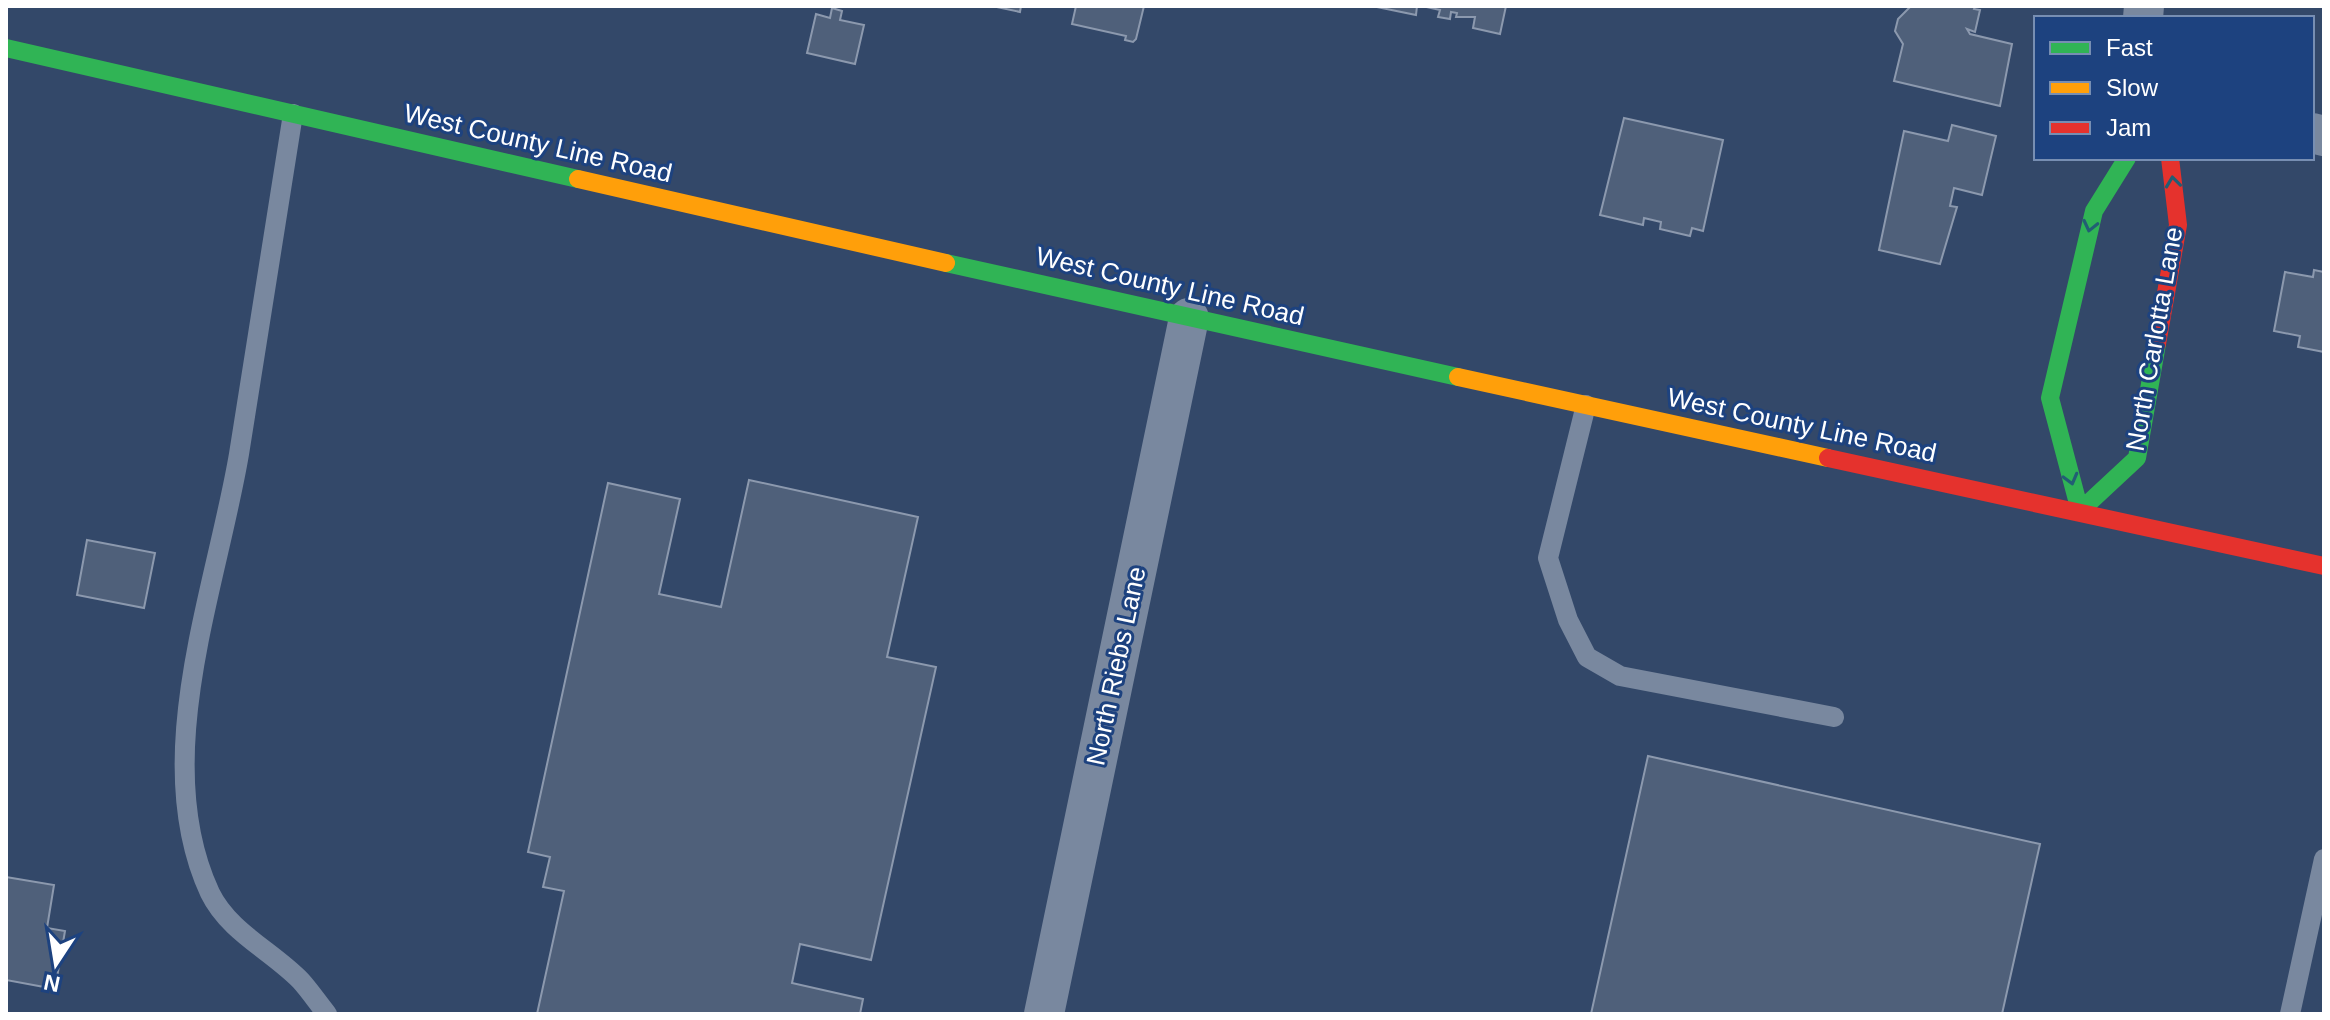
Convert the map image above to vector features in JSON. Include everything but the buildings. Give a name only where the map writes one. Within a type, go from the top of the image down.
[{"type":"street","name":"West County Line Road","points":[[6,48],[1189,318],[2324,566]]},
{"type":"street","points":[[2080,511],[2050,398],[2094,211],[2126,160]]},
{"type":"street","name":"North Carlotta Lane","points":[[2080,511],[2137,458],[2178,225],[2170,160]]},
{"type":"street","name":"North Riebs Lane","points":[[1044,1014],[1189,318]]},
{"type":"lane","points":[[293,114],[239,455],[196,665],[185,765],[193,837],[211,895],[231,922],[301,981],[327,1014]]},
{"type":"lane","points":[[1586,405],[1548,558],[1568,620],[1587,657],[1620,676],[1834,717]]},
{"type":"lane","points":[[2290,1014],[2324,859]]},
{"type":"traffic: fast","points":[[6,48],[578,179]]},
{"type":"traffic: fast","points":[[2126,160],[2094,211],[2050,398],[2080,511],[2137,458],[2157,344]]},
{"type":"traffic: fast","points":[[946,263],[1458,377]]},
{"type":"traffic: slow","points":[[578,179],[946,263]]},
{"type":"traffic: slow","points":[[1458,377],[1828,458]]},
{"type":"traffic: jam","points":[[2157,344],[2178,225],[2170,160]]},
{"type":"traffic: jam","points":[[1828,458],[2324,566]]}]
